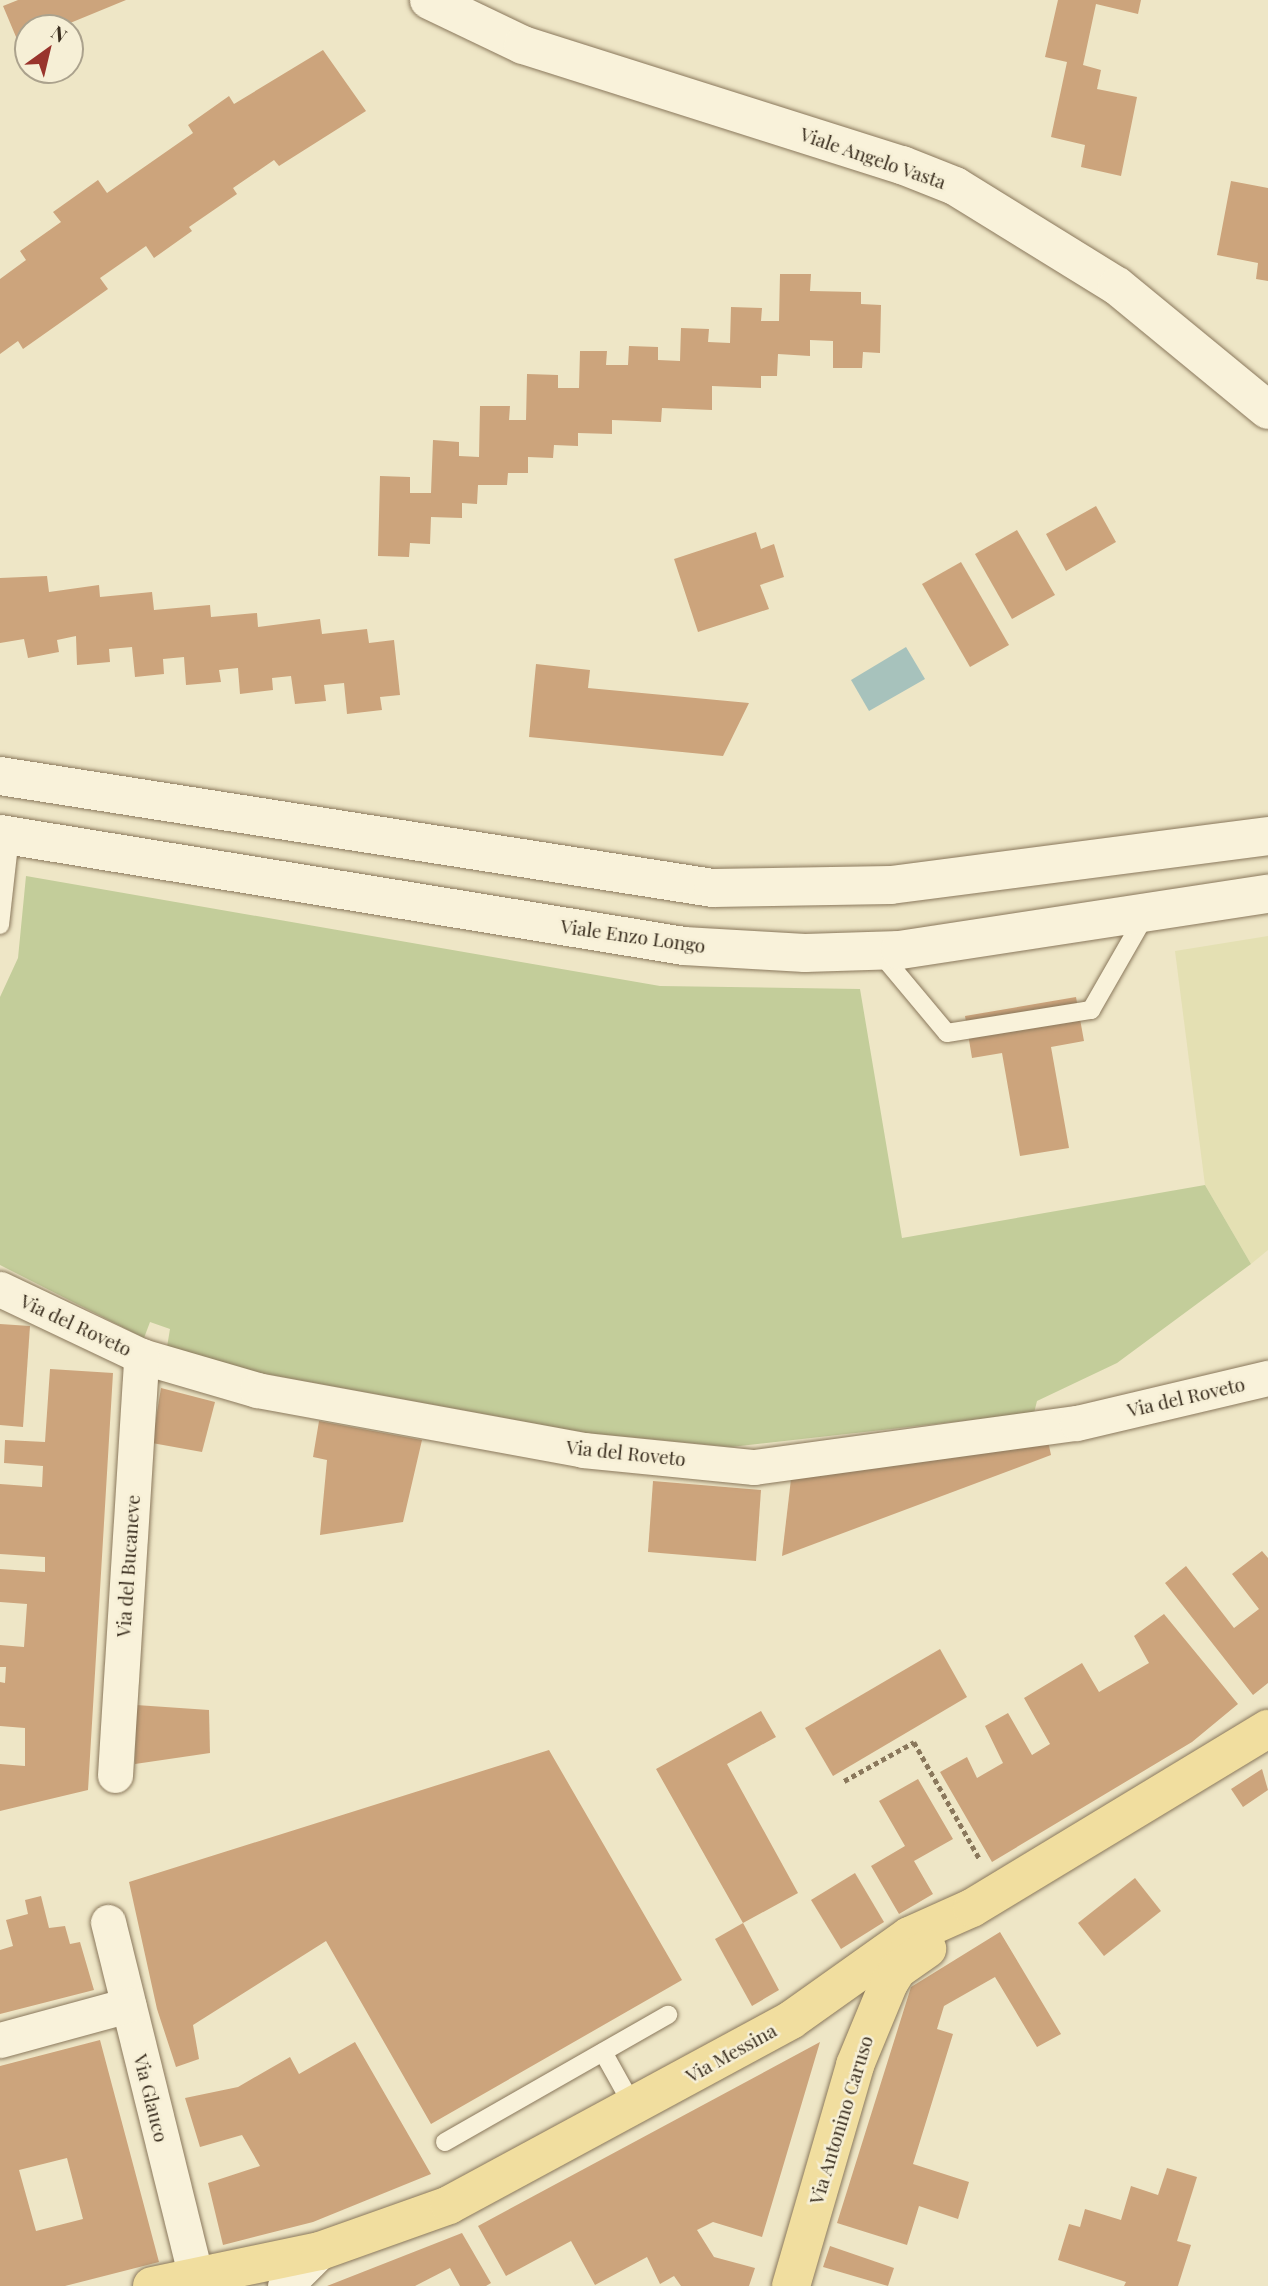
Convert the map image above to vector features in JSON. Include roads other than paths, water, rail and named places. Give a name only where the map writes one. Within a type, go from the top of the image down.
[{"type":"main road","name":"Viale Angelo Vasta","points":[[429,0],[523,45],[902,164],[955,186],[1117,286],[1268,410]]},
{"type":"main road","points":[[0,776],[713,888],[891,885],[1268,836]]},
{"type":"main road","name":"Viale Enzo Longo","points":[[5,835],[684,946],[805,953],[878,951],[1268,894]]},
{"type":"main road","name":"Via Messina","points":[[152,2286],[195,2274],[320,2251],[449,2205],[791,2020],[909,1936],[972,1908],[1268,1729]]},
{"type":"main road","name":"Via Antonino Caruso","points":[[791,2286],[855,2065],[897,1970],[937,1942],[972,1908]]},
{"type":"main road","points":[[791,2020],[821,2013],[841,2015],[848,2023],[855,2065]]},
{"type":"street","name":"Via del Roveto","points":[[0,1289],[141,1356],[257,1390],[583,1450],[754,1467],[1077,1423],[1268,1378]]},
{"type":"street","name":"Via del Bucaneve","points":[[115,1775],[141,1356]]},
{"type":"street","name":"Via Glauco","points":[[108,1922],[195,2274]]},
{"type":"street","points":[[0,2040],[128,2005]]},
{"type":"street","points":[[285,2286],[320,2251]]},
{"type":"lane","points":[[0,925],[5,835]]},
{"type":"lane","points":[[878,951],[947,1033],[1091,1010],[1147,912]]},
{"type":"lane","points":[[445,2142],[668,2015]]},
{"type":"lane","points":[[603,2052],[633,2106]]},
{"type":"water","points":[[906,647],[925,679],[869,711],[851,680]]}]
